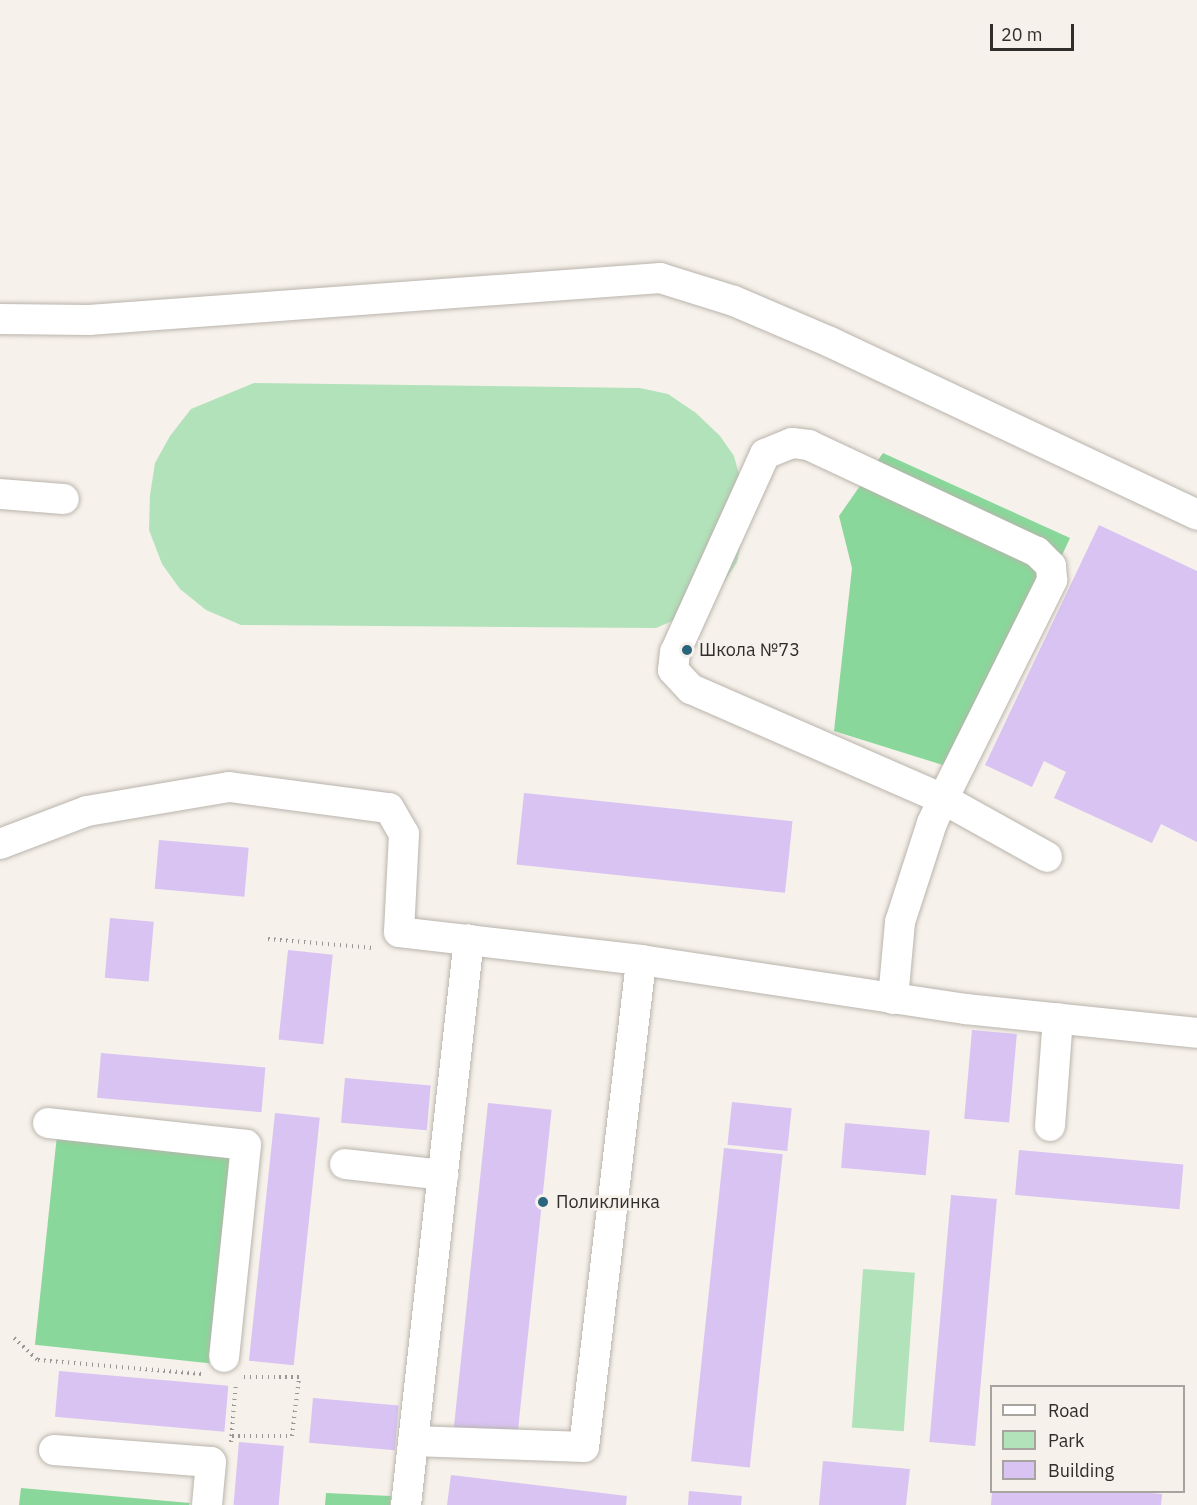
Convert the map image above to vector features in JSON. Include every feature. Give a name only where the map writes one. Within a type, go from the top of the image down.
[{"type":"street","points":[[0,319],[88,320],[660,278],[734,301],[830,342],[1197,515]]},
{"type":"street","points":[[893,999],[900,922],[932,823],[943,799],[1052,579],[1052,566],[1037,552],[809,445],[792,442],[765,454],[675,652],[673,670],[691,690],[943,799],[1047,858]]},
{"type":"street","points":[[0,494],[64,499]]},
{"type":"street","points":[[0,844],[87,811],[229,787],[389,808],[405,834],[399,932],[641,960],[893,999],[1197,1033]]},
{"type":"street","points":[[406,1505],[469,939]]},
{"type":"street","points":[[413,1441],[584,1447],[641,960]]},
{"type":"street","points":[[1050,1126],[1058,1018]]},
{"type":"street","points":[[48,1123],[246,1145],[218,1366]]},
{"type":"street","points":[[345,1164],[443,1175]]},
{"type":"street","points":[[54,1450],[211,1462],[207,1505]]},
{"type":"path","points":[[14,1338],[38,1360],[218,1366]]},
{"type":"path","points":[[236,1377],[299,1377],[292,1436],[232,1436],[236,1377]]},
{"type":"green space","points":[[254,383],[640,388],[668,394],[696,413],[720,436],[734,456],[744,492],[744,528],[737,562],[717,593],[686,615],[656,628],[241,625],[206,610],[180,589],[162,564],[149,530],[150,495],[155,463],[170,436],[191,409]]},
{"type":"green space","points":[[883,453],[1070,538],[962,771],[834,731],[852,568],[839,516]]},
{"type":"green space","points":[[57,1135],[236,1154],[214,1364],[35,1345]]},
{"type":"green space","points":[[863,1269],[915,1273],[904,1431],[852,1428]]},
{"type":"green space","points":[[21,1488],[190,1503],[189,1505],[19,1505]]},
{"type":"green space","points":[[326,1493],[391,1496],[390,1505],[325,1505]]},
{"type":"building","points":[[1099,525],[1197,571],[1197,842],[1161,824],[1152,843],[1054,798],[1066,772],[1044,761],[1032,787],[985,765]]},
{"type":"building","points":[[524,793],[793,821],[785,893],[516,865]]},
{"type":"building","points":[[159,840],[249,848],[244,897],[155,889]]},
{"type":"building","points":[[110,918],[154,922],[149,982],[105,978]]},
{"type":"building","points":[[288,950],[333,955],[323,1044],[279,1040]]},
{"type":"building","points":[[972,1030],[1017,1034],[1009,1123],[964,1119]]},
{"type":"building","points":[[101,1053],[265,1067],[261,1112],[97,1098]]},
{"type":"building","points":[[345,1078],[431,1085],[427,1130],[341,1123]]},
{"type":"building","points":[[732,1102],[792,1108],[787,1151],[728,1145]]},
{"type":"building","points":[[488,1103],[552,1110],[517,1438],[454,1431]]},
{"type":"building","points":[[275,1113],[320,1118],[294,1365],[249,1361]]},
{"type":"building","points":[[845,1123],[930,1130],[926,1175],[841,1168]]},
{"type":"building","points":[[724,1148],[783,1154],[750,1467],[691,1461]]},
{"type":"building","points":[[1019,1150],[1183,1164],[1179,1209],[1015,1195]]},
{"type":"building","points":[[951,1195],[997,1199],[975,1446],[929,1442]]},
{"type":"building","points":[[59,1371],[228,1386],[224,1432],[55,1417]]},
{"type":"building","points":[[313,1398],[399,1405],[395,1450],[309,1443]]},
{"type":"building","points":[[239,1442],[284,1446],[279,1505],[234,1505]]},
{"type":"building","points":[[823,1461],[910,1469],[906,1505],[819,1505]]},
{"type":"building","points":[[451,1475],[627,1496],[626,1505],[447,1505]]},
{"type":"building","points":[[689,1491],[742,1496],[741,1505],[688,1505]]},
{"type":"building","points":[[992,1493],[1162,1494],[1161,1505],[991,1505]]},
{"type":"place","name":"Школа №73","points":[[687,650]]},
{"type":"place","name":"Поликлинка","points":[[543,1202]]}]
